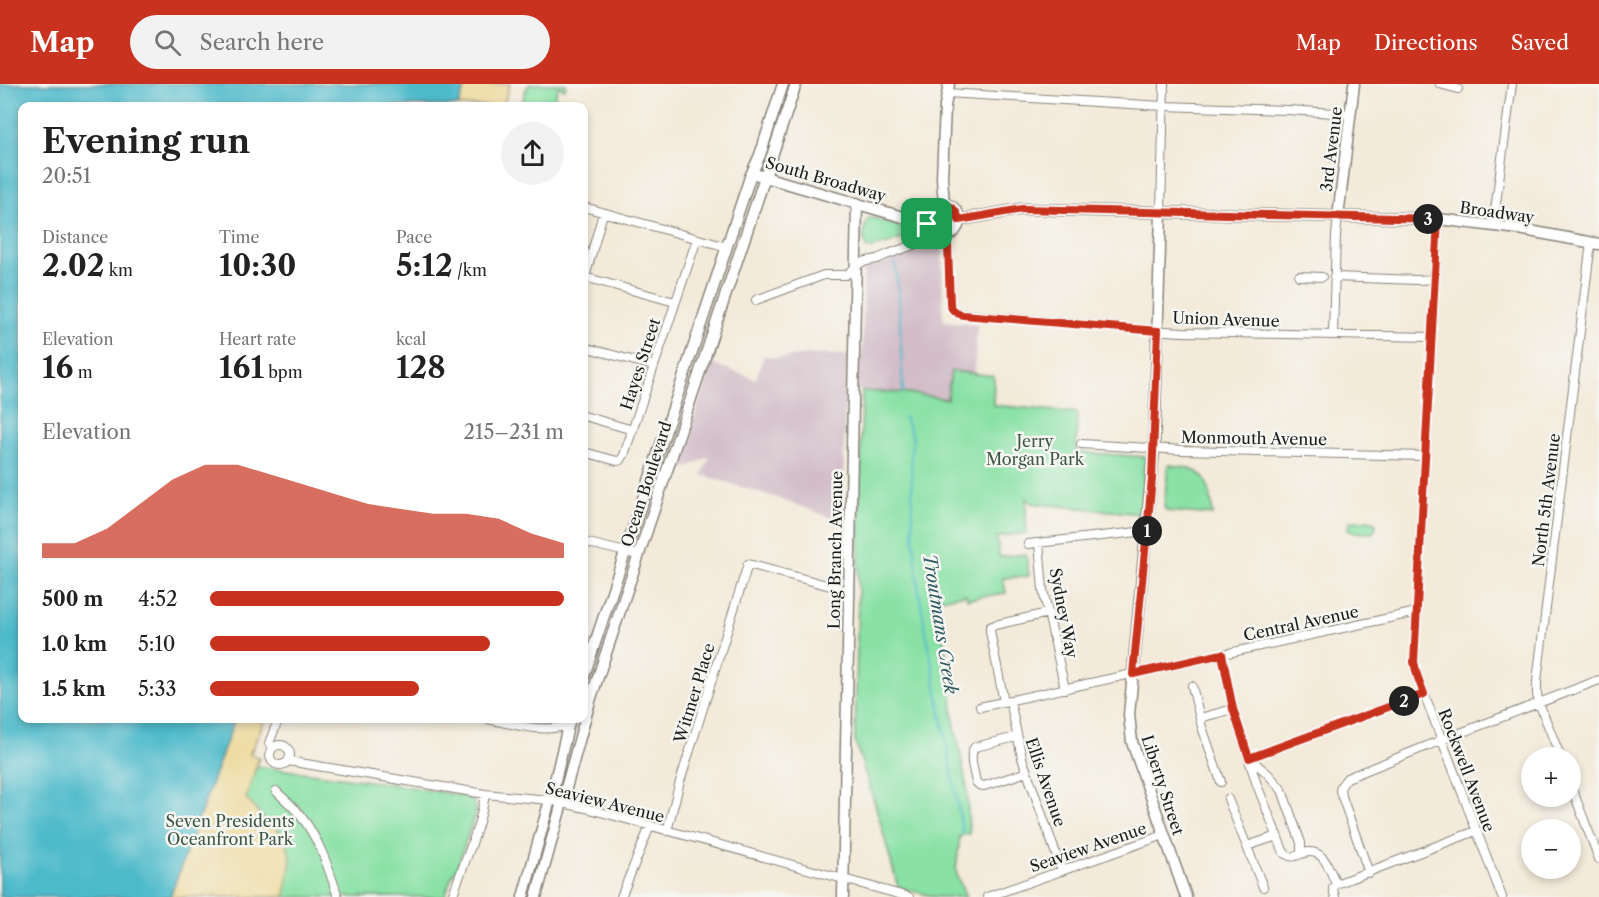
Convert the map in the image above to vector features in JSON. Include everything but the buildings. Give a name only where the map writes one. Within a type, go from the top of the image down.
[{"type":"street","name":"Ocean Boulevard","points":[[588,664],[783,84]]},
{"type":"street","name":"Ocean Boulevard","points":[[588,710],[796,84]]},
{"type":"street","points":[[1161,212],[1164,84]]},
{"type":"street","name":"3rd Avenue","points":[[1338,217],[1354,84]]},
{"type":"street","points":[[1440,84],[1458,88]]},
{"type":"street","points":[[1493,225],[1512,84]]},
{"type":"street","points":[[944,204],[942,178],[948,89],[1163,106],[1350,114]]},
{"type":"street","name":"South Broadway","points":[[752,173],[927,224]]},
{"type":"street","name":"Long Branch Avenue","points":[[843,897],[857,203]]},
{"type":"street","points":[[944,204],[953,208],[959,220],[957,228],[946,236],[932,232],[927,224],[930,210],[944,204]]},
{"type":"street","points":[[588,208],[727,247]]},
{"type":"street","name":"Broadway","points":[[959,220],[1022,209],[1438,219],[1493,225],[1597,243]]},
{"type":"street","name":"Liberty Street","points":[[1161,212],[1154,449],[1129,715],[1131,736],[1186,897]]},
{"type":"street","points":[[588,265],[603,213]]},
{"type":"street","points":[[1333,336],[1338,217]]},
{"type":"street","name":"Rockwell Avenue","points":[[1438,219],[1414,662],[1424,694],[1502,897]]},
{"type":"street","name":"Union Avenue","points":[[946,236],[950,304],[953,311],[959,314],[1158,331],[1432,337]]},
{"type":"street","name":"Hayes Street","points":[[588,453],[611,460],[621,460],[624,455],[697,239]]},
{"type":"street","name":"North 5th Avenue","points":[[1557,747],[1539,703],[1537,681],[1597,243]]},
{"type":"street","points":[[756,300],[824,275],[846,275],[864,261],[877,259],[916,244]]},
{"type":"street","points":[[1299,276],[1322,277]]},
{"type":"street","points":[[1334,277],[1435,279]]},
{"type":"street","points":[[588,280],[675,302]]},
{"type":"street","points":[[588,348],[653,366]]},
{"type":"street","points":[[588,417],[633,430]]},
{"type":"street","name":"Monmouth Avenue","points":[[1081,444],[1154,449],[1425,456]]},
{"type":"street","points":[[1028,544],[1147,531]]},
{"type":"street","points":[[588,543],[638,555]]},
{"type":"street","name":"Sydney Way","points":[[1039,543],[1043,590],[1065,689]]},
{"type":"street","name":"Witmer Place","points":[[667,831],[679,785],[748,564],[849,591]]},
{"type":"street","name":"Central Avenue","points":[[980,707],[1417,612]]},
{"type":"street","name":"Ellis Avenue","points":[[1048,613],[994,625],[990,627],[990,631],[1016,737],[1062,871]]},
{"type":"street","points":[[1222,654],[1233,709],[1257,785],[1284,853],[1289,857],[1313,852],[1321,856],[1325,859],[1336,884]]},
{"type":"street","points":[[1369,873],[1340,791],[1344,781],[1353,775],[1599,680]]},
{"type":"street","points":[[1192,686],[1221,782]]},
{"type":"street","points":[[1249,758],[1424,694]]},
{"type":"street","points":[[1200,718],[1233,709]]},
{"type":"street","points":[[272,749],[280,745],[286,747],[290,753],[288,761],[281,765],[275,764],[270,757],[272,749],[269,743],[277,723]]},
{"type":"street","points":[[510,723],[543,729],[557,728],[567,723]]},
{"type":"street","points":[[523,897],[569,723]]},
{"type":"street","name":"Ocean Boulevard","points":[[536,897],[585,723]]},
{"type":"street","points":[[1016,737],[973,749],[971,754],[976,782],[979,786],[984,786],[1027,771]]},
{"type":"street","points":[[1249,758],[1282,790],[1301,843],[1301,854]]},
{"type":"street","name":"Seaview Avenue","points":[[288,761],[485,794],[563,803],[909,897]]},
{"type":"street","points":[[276,791],[305,822],[329,867],[338,897]]},
{"type":"street","points":[[452,897],[482,814],[485,794]]},
{"type":"street","points":[[1228,799],[1263,887]]},
{"type":"street","points":[[1579,807],[1599,860]]},
{"type":"street","points":[[621,897],[650,826]]},
{"type":"street","points":[[1335,897],[1333,888],[1336,884],[1476,831]]},
{"type":"street","name":"Seaview Avenue","points":[[987,897],[1164,836]]},
{"type":"street","points":[[1247,846],[1277,836]]},
{"type":"shaded area","points":[[938,244],[942,246],[943,321],[977,325],[974,374],[951,372],[947,399],[908,393],[845,389],[843,522],[775,497],[702,475],[710,456],[689,467],[676,470],[712,364],[756,379],[764,355],[774,358],[823,354],[862,356],[864,270]]},
{"type":"green space","points":[[530,84],[566,84],[565,89],[558,87],[553,102],[522,102]]},
{"type":"green space","points":[[869,218],[918,232],[868,249],[864,234]]},
{"type":"green space","name":"Jerry Morgan Park","points":[[951,371],[994,376],[993,405],[1077,413],[1076,452],[1145,457],[1141,514],[1031,503],[1026,498],[1026,533],[997,537],[999,557],[1026,554],[1029,576],[1003,578],[1006,593],[967,599],[966,594],[935,600],[950,672],[954,722],[967,788],[969,834],[960,836],[956,870],[966,897],[935,897],[898,887],[855,741],[862,391],[908,393],[947,399]]},
{"type":"green space","points":[[1168,465],[1190,469],[1203,478],[1210,492],[1213,515],[1167,511],[1164,507]]},
{"type":"green space","points":[[1367,520],[1375,522],[1372,533],[1348,530],[1349,522]]},
{"type":"green space","name":"Seven Presidents Oceanfront Park","points":[[181,752],[256,766],[399,785],[468,798],[474,803],[476,811],[445,897],[126,897]]},
{"type":"sand","points":[[368,84],[510,84],[504,102],[364,102]]},
{"type":"sand","points":[[187,723],[263,723],[250,754],[259,758],[246,798],[262,817],[284,835],[291,859],[285,897],[126,897]]},
{"type":"water","points":[[0,84],[466,84],[459,102],[18,102],[18,723],[234,723],[170,897],[0,897]]},
{"type":"waterway","points":[[895,261],[903,393]]},
{"type":"waterway","name":"Troutmans Creek","points":[[904,417],[913,437],[911,451],[913,532],[919,593],[963,834]]},
{"type":"route","points":[[944,204],[956,211],[959,220],[1022,209],[1438,219],[1414,662],[1424,694],[1249,758],[1233,709],[1222,654],[1133,674],[1152,479],[1158,331],[959,314],[953,311],[950,304],[946,236],[932,232],[927,224],[930,210],[944,204]]}]
